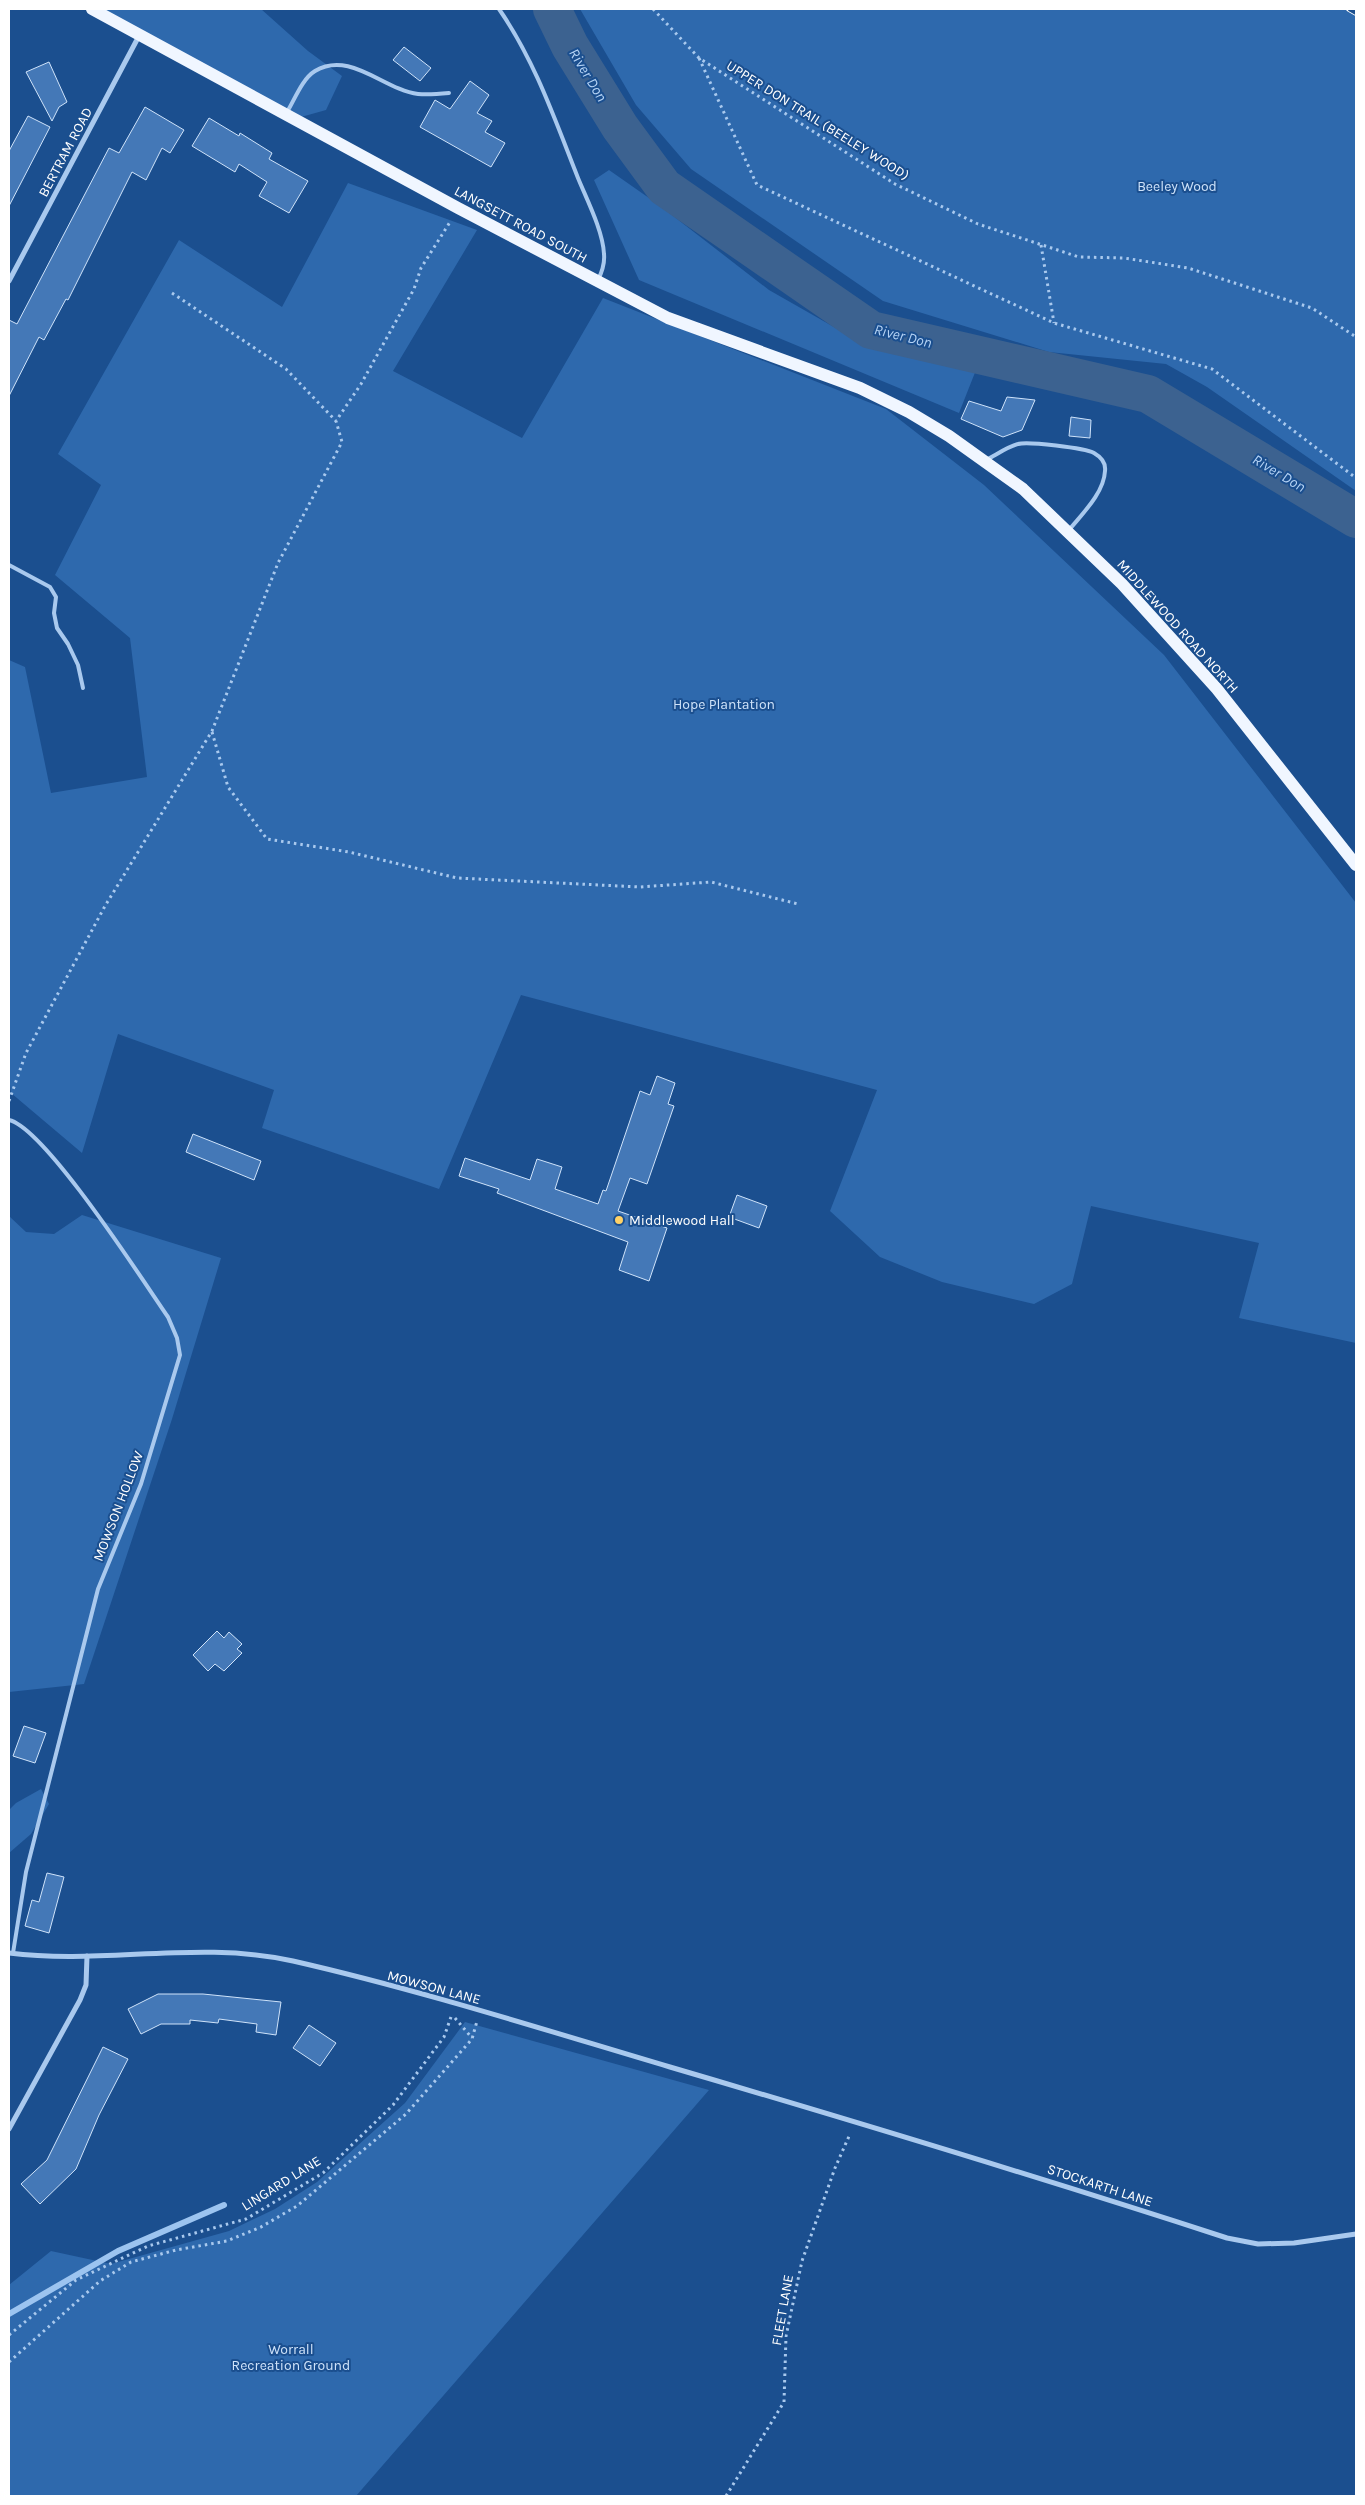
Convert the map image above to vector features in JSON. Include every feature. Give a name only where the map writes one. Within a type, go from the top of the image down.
[{"type":"main road","name":"LANGSETT ROAD SOUTH","points":[[92,9],[141,33],[458,208],[668,318],[860,388],[909,412],[948,436]]},
{"type":"main road","name":"MIDDLEWOOD ROAD NORTH","points":[[948,436],[1023,490],[1122,584],[1217,689],[1356,865]]},
{"type":"street","name":"BERTRAM ROAD","points":[[9,281],[141,33]]},
{"type":"street","name":"MOWSON LANE","points":[[11,1953],[44,1957],[188,1952],[239,1954],[291,1961],[481,2011],[841,2118]]},
{"type":"street","points":[[9,2129],[80,2000],[86,1985],[87,1956]]},
{"type":"street","name":"STOCKARTH LANE","points":[[841,2118],[1039,2177],[1227,2238],[1258,2244],[1294,2243],[1356,2234]]},
{"type":"lane","points":[[499,9],[515,32],[532,64],[595,219],[604,254],[603,269],[597,282]]},
{"type":"lane","points":[[286,114],[305,80],[316,71],[334,65],[358,69],[390,85],[417,94],[449,93]]},
{"type":"lane","points":[[984,461],[1018,444],[1030,443],[1092,452],[1102,458],[1106,470],[1104,481],[1088,507],[1068,532]]},
{"type":"lane","points":[[9,566],[50,587],[56,597],[54,613],[57,628],[68,644],[78,665],[83,688]]},
{"type":"lane","name":"MOWSON HOLLOW","points":[[9,1120],[30,1133],[78,1187],[168,1316],[178,1338],[180,1355],[141,1484],[98,1589],[47,1781],[26,1872],[11,1953]]},
{"type":"path","name":"UPPER DON TRAIL (BEELEY WOOD)","points":[[653,9],[699,58],[894,184],[978,224],[1079,258],[1124,258],[1188,268],[1312,308],[1356,337]]},
{"type":"path","points":[[699,58],[757,185],[1054,323],[1212,369],[1356,478]]},
{"type":"path","points":[[336,421],[361,384],[414,288],[421,268],[458,208]]},
{"type":"path","points":[[1041,245],[1054,323]]},
{"type":"path","points":[[9,1101],[26,1053],[104,906],[212,731],[278,564],[342,442],[336,421],[286,369],[172,293]]},
{"type":"path","points":[[212,731],[228,787],[268,840],[348,852],[457,878],[640,887],[711,882],[798,904]]},
{"type":"path","name":"LINGARD LANE","points":[[9,2335],[76,2280],[148,2246],[246,2219],[323,2173],[393,2105],[444,2037],[455,2004]]},
{"type":"path","points":[[9,2362],[100,2281],[131,2262],[176,2250],[227,2241],[261,2227],[297,2206],[406,2114],[472,2039],[481,2011]]},
{"type":"path","points":[[452,2014],[472,2039]]},
{"type":"path","name":"FLEET LANE","points":[[726,2496],[784,2402],[786,2336],[802,2261],[835,2168],[855,2122]]},
{"type":"green space","points":[[96,9],[261,9],[308,51],[342,76],[326,110],[301,117]]},
{"type":"green space","name":"Beeley Wood","points":[[580,9],[1356,9],[1356,491],[1207,387],[1166,364],[1049,352],[883,301],[691,169],[636,105]]},
{"type":"green space","points":[[609,170],[659,205],[769,290],[862,343],[976,370],[959,413],[639,280],[594,180]]},
{"type":"green space","name":"Hope Plantation","points":[[348,183],[477,230],[393,371],[522,438],[603,298],[886,409],[984,485],[1164,655],[1356,903],[1356,1343],[1239,1318],[1259,1243],[1091,1206],[1072,1284],[1034,1304],[942,1282],[880,1257],[830,1211],[877,1090],[521,995],[439,1189],[262,1128],[274,1090],[118,1034],[82,1153],[11,1093],[9,1077],[9,660],[25,667],[51,793],[147,777],[130,638],[55,575],[101,485],[58,454],[179,240],[282,307]]},
{"type":"green space","points":[[82,1215],[221,1258],[172,1419],[84,1684],[9,1692],[9,1216],[26,1232],[54,1234]]},
{"type":"green space","points":[[41,1789],[49,1804],[31,1834],[9,1853],[9,1810],[16,1803]]},
{"type":"green space","name":"Worrall Recreation Ground","points":[[465,2022],[709,2090],[356,2496],[9,2496],[9,2285],[51,2251],[111,2264],[229,2231],[275,2209],[317,2182],[405,2103]]},
{"type":"building","points":[[404,47],[431,68],[420,81],[393,60]]},
{"type":"building","points":[[49,62],[67,102],[59,107],[52,121],[26,72]]},
{"type":"building","points":[[470,81],[489,95],[477,113],[492,121],[485,132],[505,143],[491,167],[420,127],[435,100],[450,109]]},
{"type":"building","points":[[145,107],[184,130],[170,153],[162,148],[146,180],[132,172],[68,300],[66,299],[44,340],[39,337],[9,396],[9,320],[17,324],[109,148],[119,153]]},
{"type":"building","points":[[28,116],[50,127],[9,206],[9,151]]},
{"type":"building","points":[[209,118],[239,136],[240,133],[272,153],[269,159],[308,181],[289,213],[259,196],[267,182],[239,164],[235,172],[192,146]]},
{"type":"building","points":[[1007,397],[1035,400],[1022,430],[1003,437],[961,419],[969,401],[1001,411]]},
{"type":"building","points":[[1071,417],[1091,420],[1090,438],[1069,436]]},
{"type":"building","points":[[657,1076],[675,1083],[668,1104],[674,1106],[647,1184],[630,1178],[618,1211],[667,1228],[649,1281],[619,1270],[628,1242],[497,1193],[499,1189],[459,1176],[465,1158],[530,1180],[537,1159],[562,1167],[555,1189],[598,1204],[603,1190],[606,1191],[640,1091],[650,1095]]},
{"type":"building","points":[[193,1134],[261,1161],[254,1180],[186,1152]]},
{"type":"building","points":[[737,1195],[767,1206],[759,1228],[729,1217]]},
{"type":"building","points":[[217,1631],[224,1638],[229,1632],[242,1644],[237,1649],[242,1653],[224,1671],[215,1664],[208,1671],[193,1655]]},
{"type":"building","points":[[24,1726],[46,1733],[35,1763],[13,1756]]},
{"type":"building","points":[[47,1873],[64,1877],[49,1933],[25,1926],[32,1900],[39,1902]]},
{"type":"building","points":[[158,1994],[203,1994],[281,2002],[276,2035],[256,2032],[257,2024],[219,2019],[218,2023],[190,2020],[190,2024],[161,2024],[141,2034],[128,2009]]},
{"type":"building","points":[[309,2025],[336,2043],[320,2066],[293,2048]]},
{"type":"building","points":[[103,2047],[128,2059],[99,2115],[76,2169],[40,2204],[21,2184],[47,2160]]},
{"type":"waterway","name":"River Don","points":[[552,9],[570,46],[620,127],[664,187],[871,330],[1148,394],[1356,519]]},
{"type":"waterway","points":[[9,2314],[118,2251],[224,2205]]},
{"type":"railway","points":[[1349,9],[1356,13]]},
{"type":"place","name":"Middlewood Hall","points":[[619,1220]]}]
